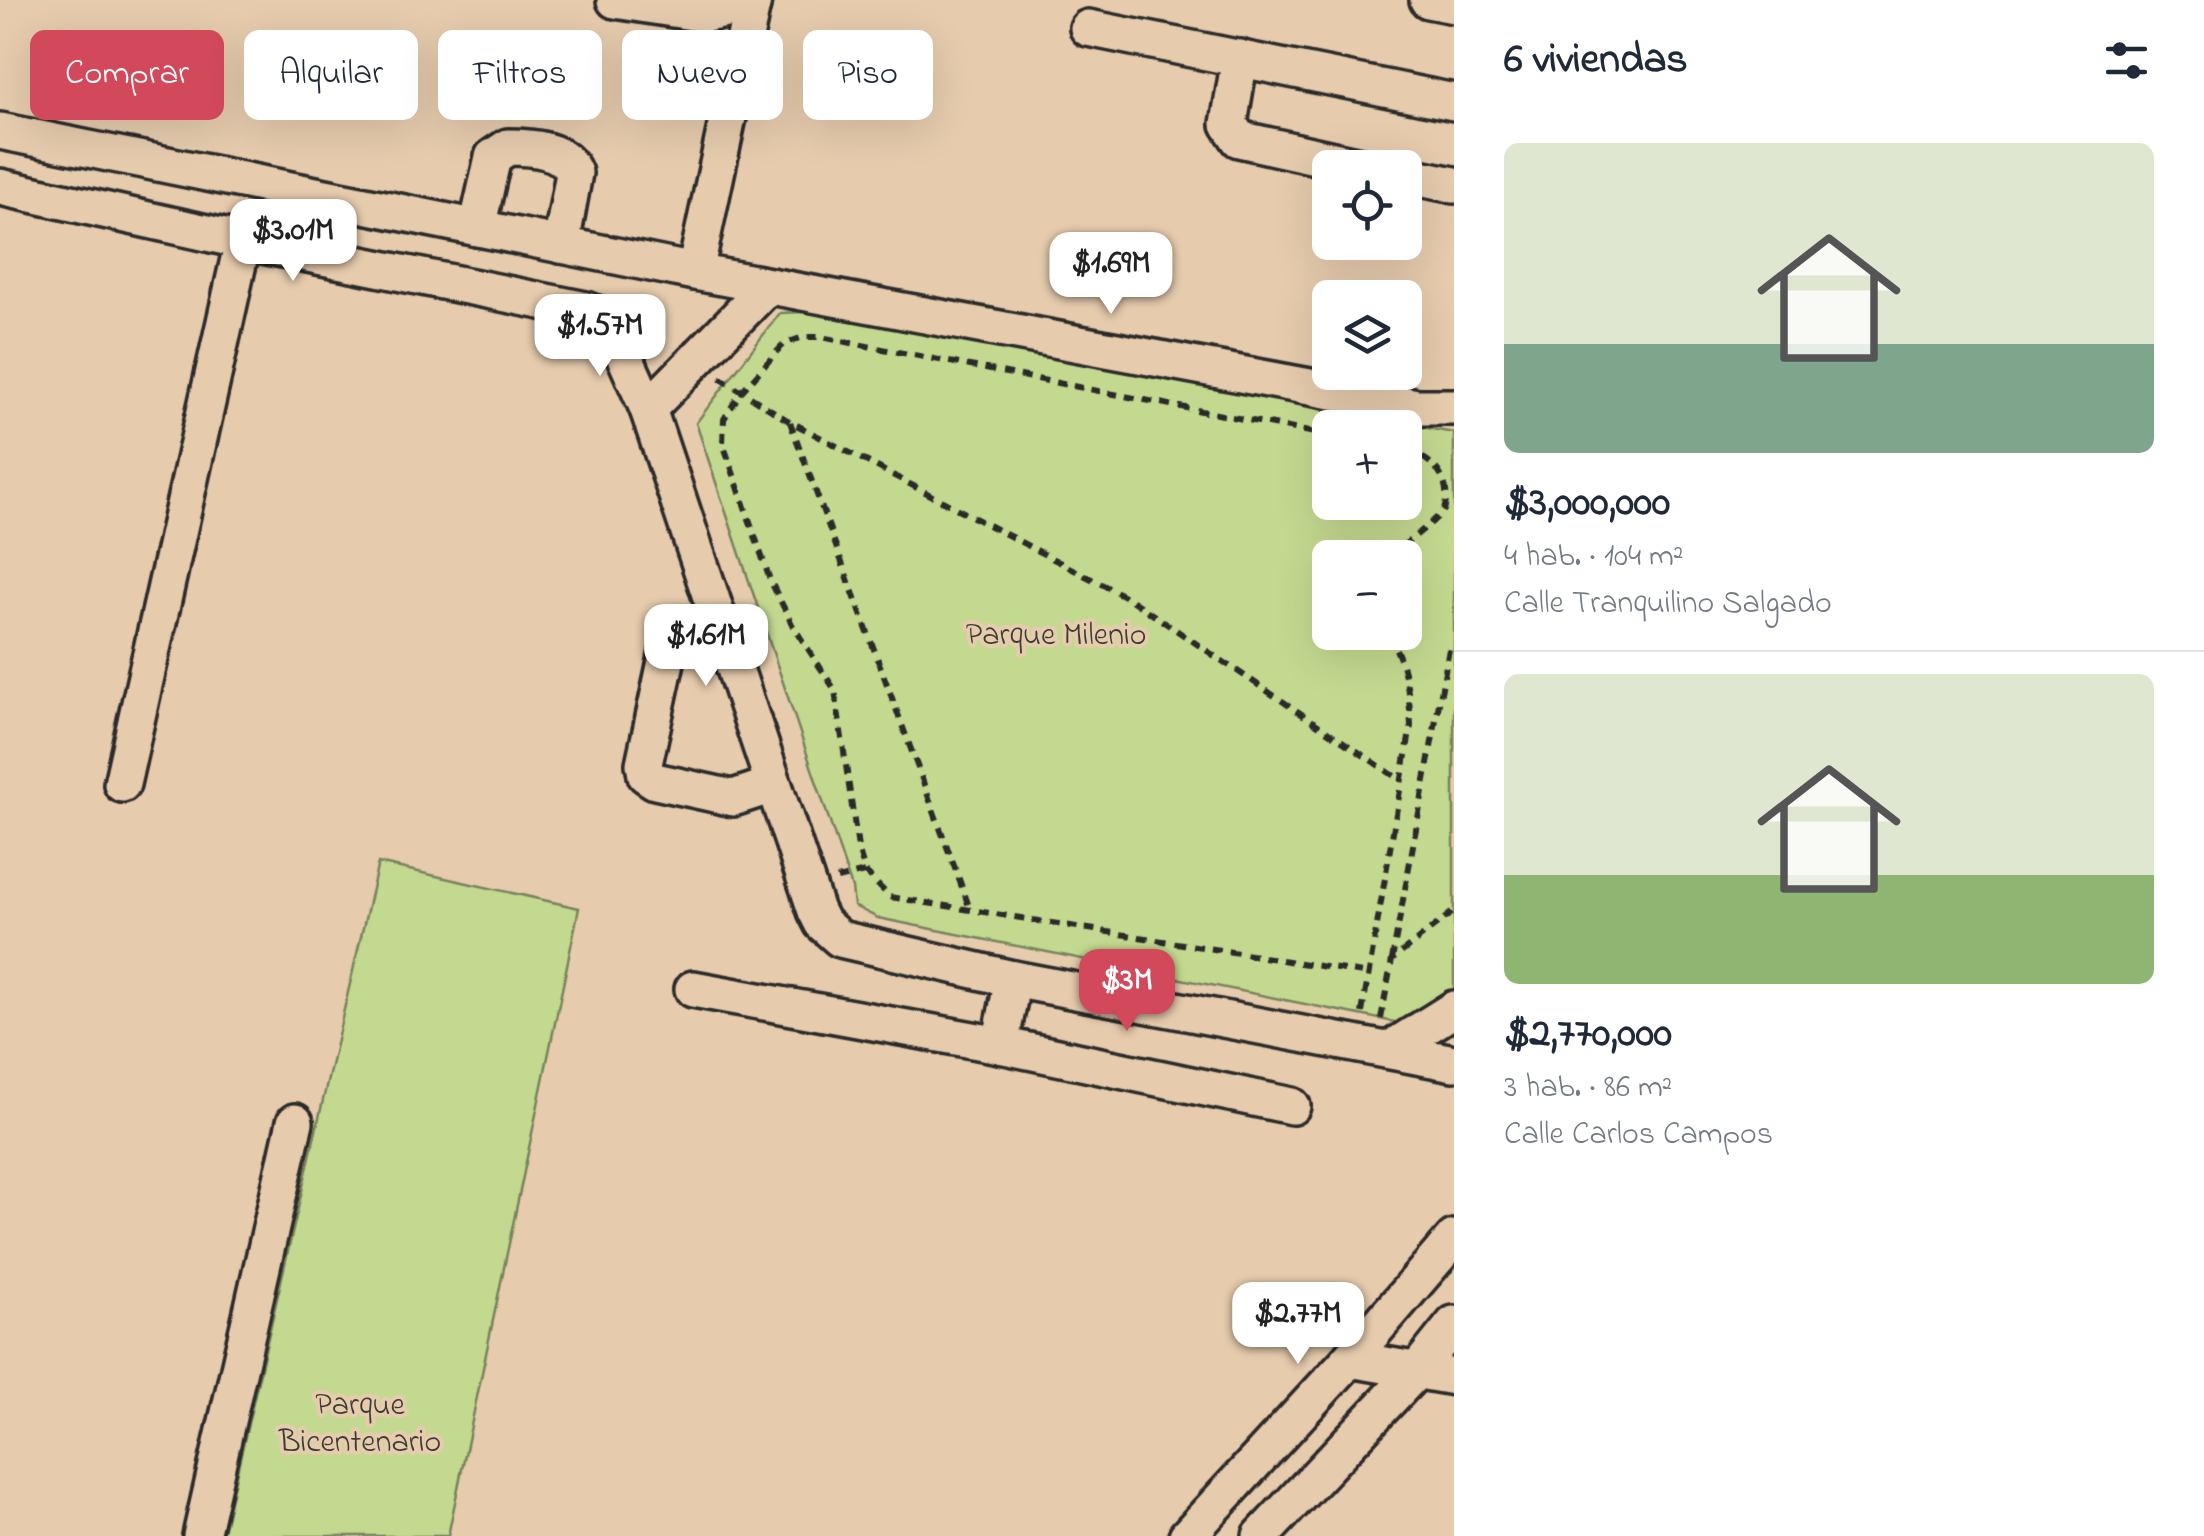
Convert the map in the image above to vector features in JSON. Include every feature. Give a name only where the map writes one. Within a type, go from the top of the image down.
[{"type":"street","points":[[615,0],[705,14],[752,2],[695,272]]},
{"type":"street","points":[[1428,0],[1454,5]]},
{"type":"street","points":[[1088,28],[1454,102]]},
{"type":"street","points":[[1240,58],[1229,114],[1229,124],[1239,139],[1312,155]]},
{"type":"street","points":[[0,130],[768,286],[1417,407],[1454,407]]},
{"type":"street","points":[[477,228],[493,157],[508,146],[555,154],[571,164],[574,172],[561,245]]},
{"type":"street","points":[[1422,178],[1454,185]]},
{"type":"street","points":[[0,187],[586,310],[608,319],[648,409],[772,786],[816,912],[830,932],[852,944],[1012,979],[1454,1063]]},
{"type":"street","points":[[122,784],[243,241]]},
{"type":"street","points":[[648,409],[768,286]]},
{"type":"street","points":[[670,643],[644,764],[646,775],[655,781],[733,798],[772,786]]},
{"type":"street","points":[[1000,1045],[1012,979]]},
{"type":"street","points":[[692,989],[1000,1045],[1292,1106]]},
{"type":"street","points":[[1382,1049],[1454,1009]]},
{"type":"street","points":[[201,1536],[295,1122]]},
{"type":"street","points":[[1187,1536],[1350,1359],[1454,1238]]},
{"type":"street","points":[[1260,1536],[1418,1368],[1454,1324]]},
{"type":"street","points":[[1350,1359],[1454,1377]]},
{"type":"path","points":[[1312,432],[822,336],[784,344],[741,392],[724,419],[723,443],[770,580],[792,626],[835,690],[858,848],[865,872],[890,897],[1368,974],[1411,726],[1408,680],[1398,650]]},
{"type":"path","points":[[694,361],[789,420],[1128,598],[1399,779]]},
{"type":"path","points":[[789,420],[970,909]]},
{"type":"path","points":[[1409,540],[1446,508],[1452,491],[1452,474],[1422,457]]},
{"type":"path","points":[[1382,1049],[1392,960],[1448,648]]},
{"type":"path","points":[[1392,960],[1454,911]]},
{"type":"green space","name":"Parque Milenio","points":[[805,312],[1331,410],[1312,410],[1312,520],[1422,520],[1422,427],[1454,433],[1454,1034],[878,918],[854,906],[852,888],[696,423],[780,313]]},
{"type":"green space","name":"Parque Bicentenario","points":[[378,863],[579,908],[448,1536],[222,1536]]}]
